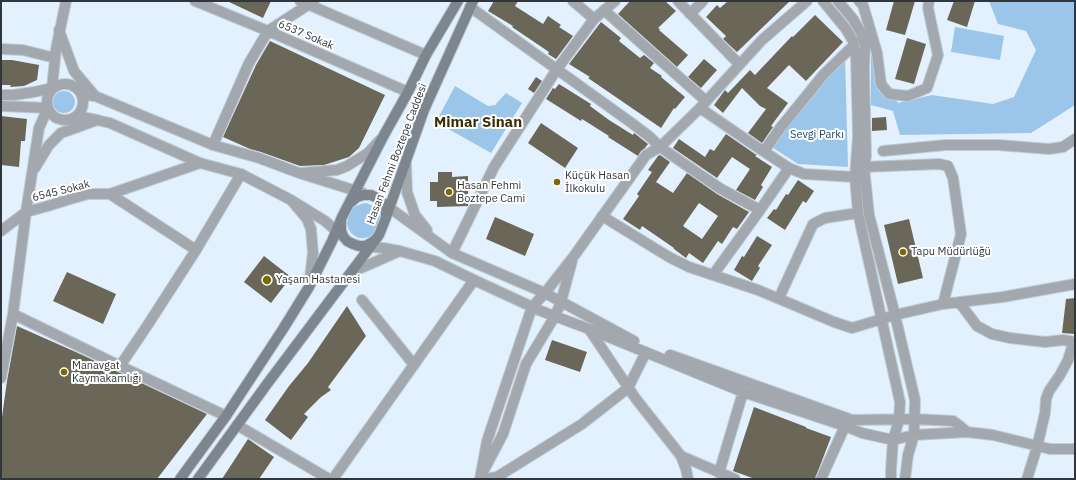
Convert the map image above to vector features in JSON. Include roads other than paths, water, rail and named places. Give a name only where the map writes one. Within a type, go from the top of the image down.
[{"type":"main road","name":"Hasan Fehmi Boztepe Caddesi","points":[[180,479],[226,416],[309,287],[340,233],[342,217],[426,55],[458,1]]},
{"type":"main road","name":"Hasan Fehmi Boztepe Caddesi","points":[[198,479],[373,243],[406,164],[424,110],[472,4]]},
{"type":"main road","points":[[347,207],[351,201],[357,197],[371,195],[377,198],[386,209]]},
{"type":"main road","points":[[340,233],[347,241],[359,246]]},
{"type":"street","points":[[1,95],[20,94],[52,88],[63,83],[69,83],[80,90],[83,95],[83,107],[80,112],[72,119],[60,120],[50,113],[46,103],[49,92],[52,88],[59,30],[66,1]]},
{"type":"street","name":"6537 Sokak","points":[[195,1],[408,92]]},
{"type":"street","points":[[573,1],[594,19]]},
{"type":"street","points":[[452,252],[494,167],[557,69],[594,19],[615,1]]},
{"type":"street","points":[[678,1],[739,64]]},
{"type":"street","points":[[690,14],[703,1]]},
{"type":"street","points":[[480,479],[487,441],[532,307],[574,256],[646,155],[660,147],[703,105],[762,40],[807,1]]},
{"type":"street","points":[[823,1],[850,35],[854,45],[856,57],[858,136],[855,177],[858,213],[900,402],[899,420],[893,440],[890,470],[891,479]]},
{"type":"street","points":[[838,1],[853,19],[861,33],[865,46],[864,69],[866,156],[864,167],[869,215],[915,400],[914,435],[908,455],[905,479]]},
{"type":"street","points":[[863,2],[877,52],[881,84],[890,94],[908,96],[927,88],[938,55],[928,8],[929,1]]},
{"type":"street","points":[[213,145],[249,63],[268,31],[308,2],[426,55]]},
{"type":"street","points":[[472,4],[557,69],[633,124],[660,147],[721,189],[760,210]]},
{"type":"street","points":[[604,10],[703,105],[789,168],[804,174],[855,177]]},
{"type":"street","points":[[59,30],[74,71],[95,96]]},
{"type":"street","points":[[764,151],[824,74],[854,45]]},
{"type":"street","points":[[1,49],[23,50],[55,58]]},
{"type":"street","points":[[83,95],[95,96],[213,145],[259,158],[299,173],[371,195]]},
{"type":"street","points":[[1,106],[48,108]]},
{"type":"street","points":[[1,378],[13,314],[26,212],[39,128],[48,108]]},
{"type":"street","points":[[77,116],[110,123],[200,163],[241,174],[291,200],[325,221],[340,233]]},
{"type":"street","points":[[32,173],[49,145],[61,133],[97,120]]},
{"type":"street","points":[[299,173],[337,170],[347,166],[368,153],[384,136]]},
{"type":"street","points":[[883,151],[946,145],[998,145],[1049,150],[1063,147],[1075,139]]},
{"type":"street","name":"6545 Sokak","points":[[1,231],[26,212],[88,194],[110,194],[200,163]]},
{"type":"street","points":[[406,164],[407,192],[415,215],[438,244]]},
{"type":"street","points":[[864,167],[939,164],[948,166],[953,178],[961,234],[943,304]]},
{"type":"street","points":[[713,275],[789,168]]},
{"type":"street","points":[[120,366],[196,250],[241,174]]},
{"type":"street","points":[[110,194],[196,250]]},
{"type":"street","points":[[291,200],[307,219],[311,229],[314,252],[309,287]]},
{"type":"street","points":[[386,209],[452,252],[545,293],[627,337],[653,349],[852,420],[915,419],[953,421],[967,432]]},
{"type":"street","points":[[779,298],[813,224],[825,218],[858,213]]},
{"type":"street","points":[[602,216],[669,257],[689,267],[758,290],[852,328],[895,315],[943,304],[1002,297],[1075,284]]},
{"type":"street","points":[[359,246],[373,243],[435,261],[532,307],[743,392],[862,433],[893,440],[914,435],[967,432],[993,435],[1037,447],[1050,449],[1075,449]]},
{"type":"street","points":[[352,272],[400,251]]},
{"type":"street","points":[[480,479],[503,434],[526,364],[555,316],[561,302],[574,256]]},
{"type":"street","points":[[332,479],[474,280]]},
{"type":"street","points":[[362,300],[414,365]]},
{"type":"street","points":[[959,302],[977,326],[992,334],[1010,338],[1045,342],[1063,340],[1075,342],[1068,360],[1049,391],[1046,399],[1045,413],[1037,447],[1027,479]]},
{"type":"street","points":[[13,314],[226,416]]},
{"type":"street","points":[[589,329],[628,388],[682,456],[688,479]]},
{"type":"street","points":[[485,479],[497,477],[582,424],[628,388],[646,352]]},
{"type":"street","points":[[719,473],[743,392]]},
{"type":"street","points":[[237,425],[329,479]]},
{"type":"street","points":[[821,479],[845,426]]},
{"type":"street","points":[[682,456],[735,479]]},
{"type":"place","name":"Küçük Hasan İlkokulu","points":[[557,182]]},
{"type":"place","name":"Hasan Fehmi Boztepe Cami","points":[[449,192]]},
{"type":"place","name":"Tapu Müdürlüğü","points":[[903,252]]},
{"type":"place","name":"Yaşam Hastanesi","points":[[267,280]]},
{"type":"place","name":"Manavgat Kaymakamlığı","points":[[64,372]]},
{"type":"district","name":"Mimar Sinan","points":[[478,123]]},
{"type":"park label","name":"Sevgi Parkı","points":[[817,135]]}]
